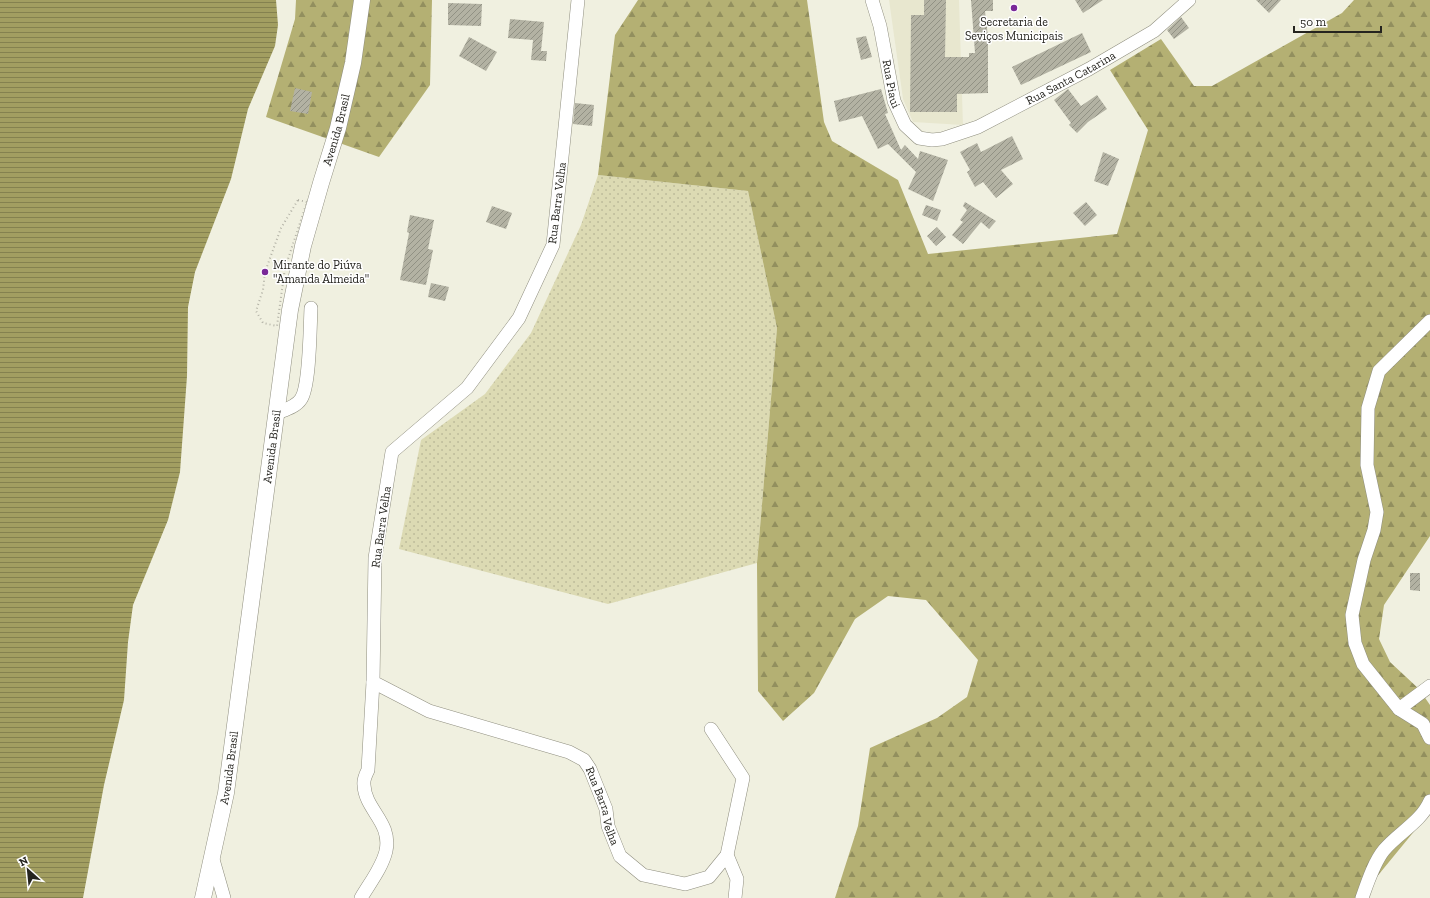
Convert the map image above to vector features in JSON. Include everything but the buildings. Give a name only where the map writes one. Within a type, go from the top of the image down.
[{"type":"main road","name":"Avenida Brasil","points":[[203,898],[226,793],[290,310],[300,260],[320,183],[338,128],[353,63],[362,0]]},
{"type":"street","name":"Rua Barra Velha","points":[[578,0],[553,245],[519,318],[467,388],[392,452],[374,558],[373,682],[429,711],[569,752],[584,760],[590,769],[606,809],[608,826],[620,856],[643,875],[685,884],[710,877],[727,855],[743,778],[711,729]]},
{"type":"street","name":"Rua Piaui","points":[[872,0],[880,26],[894,101],[905,125],[919,138],[942,139]]},
{"type":"street","name":"Rua Santa Catarina","points":[[942,139],[978,127],[1089,69],[1154,31],[1189,0]]},
{"type":"street","points":[[277,413],[294,406],[301,399],[306,387],[311,308]]},
{"type":"street","points":[[1430,321],[1379,371],[1368,408],[1368,465],[1377,512],[1374,530],[1364,560],[1352,616],[1355,643],[1363,664],[1399,709],[1423,724],[1430,738]]},
{"type":"street","points":[[361,898],[383,860],[387,843],[381,820],[366,797],[363,784],[368,770],[373,682]]},
{"type":"street","points":[[1399,709],[1430,686]]},
{"type":"street","points":[[1362,898],[1381,855],[1417,819],[1430,801]]},
{"type":"street","points":[[212,852],[224,898]]},
{"type":"street","points":[[727,855],[737,879],[735,898]]},
{"type":"path","points":[[277,326],[263,323],[256,311],[263,290],[265,272],[282,228],[298,200],[307,202]]},
{"type":"shaded area","points":[[0,0],[276,0],[278,25],[275,46],[248,109],[231,179],[195,272],[188,307],[187,376],[180,472],[168,520],[133,605],[128,642],[124,700],[104,785],[83,898],[0,898]]},
{"type":"shaded area","points":[[889,0],[959,0],[963,125],[913,122],[903,99]]},
{"type":"shaded area","points":[[598,175],[748,191],[777,328],[757,563],[608,604],[399,549],[421,440],[485,394],[531,333],[581,225]]},
{"type":"green space","points":[[296,0],[432,0],[430,85],[379,157],[266,117],[295,19]]},
{"type":"green space","points":[[638,0],[807,0],[824,122],[832,141],[898,180],[928,254],[1117,234],[1148,130],[1110,70],[1161,39],[1194,86],[1212,86],[1342,13],[1354,0],[1430,0],[1430,536],[1384,605],[1379,639],[1390,662],[1419,689],[1430,705],[1430,812],[1375,879],[1368,898],[835,898],[858,826],[870,748],[937,718],[967,697],[978,660],[926,600],[888,596],[855,619],[814,693],[783,721],[758,691],[757,563],[777,328],[748,191],[598,175],[615,35]]},
{"type":"place","name":"Secretaria de Seviços Municipais","points":[[1014,8]]},
{"type":"place","name":"Mirante do Piúva \"Amanda Almeida\"","points":[[265,272]]}]
